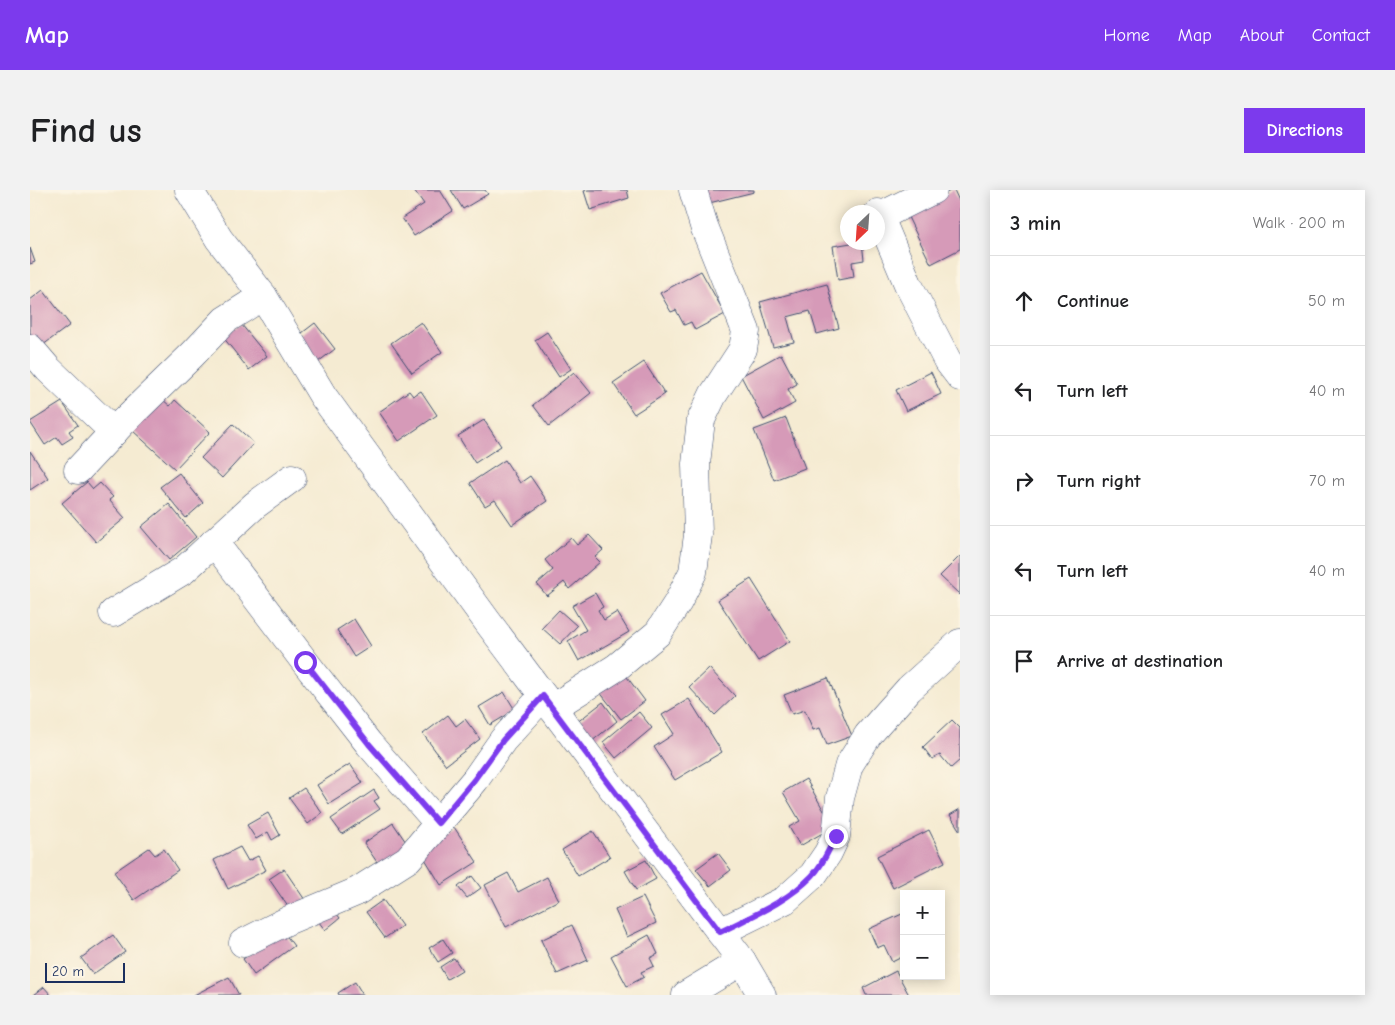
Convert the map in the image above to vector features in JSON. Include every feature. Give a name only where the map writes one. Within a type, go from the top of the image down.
[{"type":"street","points":[[189,190],[219,239],[263,296],[323,396],[548,702],[742,961],[762,995]]},
{"type":"street","points":[[243,943],[289,920],[356,892],[408,859],[474,780],[503,740],[548,702],[617,667],[658,633],[678,602],[692,572],[698,535],[696,464],[701,420],[713,395],[743,349],[746,331],[704,226],[693,190]]},
{"type":"street","points":[[869,190],[875,205]]},
{"type":"street","points":[[885,211],[933,190]]},
{"type":"street","points":[[885,230],[908,284],[948,360],[960,377]]},
{"type":"street","points":[[78,470],[225,320],[263,296]]},
{"type":"street","points":[[30,348],[48,369],[114,432]]},
{"type":"street","points":[[113,613],[184,570],[255,505],[292,478]]},
{"type":"street","points":[[214,542],[369,744],[438,823]]},
{"type":"street","points":[[720,932],[785,900],[813,875],[828,853],[836,836],[840,798],[849,765],[868,735],[908,689],[960,643]]},
{"type":"street","points":[[686,995],[742,961]]},
{"type":"building","points":[[414,190],[440,190],[453,211],[414,236],[402,218],[424,204]]},
{"type":"building","points":[[451,190],[485,190],[488,194],[463,209]]},
{"type":"building","points":[[627,190],[629,198],[590,210],[584,191]]},
{"type":"building","points":[[702,190],[754,190],[754,192],[705,204]]},
{"type":"building","points":[[954,190],[960,203],[960,249],[931,264],[906,213]]},
{"type":"building","points":[[840,245],[840,250],[863,250],[864,260],[852,262],[854,277],[838,280],[833,246]]},
{"type":"building","points":[[30,248],[35,262],[30,264]]},
{"type":"building","points":[[701,271],[725,314],[695,330],[691,322],[684,325],[676,310],[671,312],[660,293]]},
{"type":"building","points":[[827,284],[839,328],[817,334],[810,311],[787,317],[794,342],[773,347],[760,302]]},
{"type":"building","points":[[43,290],[70,325],[39,348],[30,337],[30,300]]},
{"type":"building","points":[[421,322],[442,352],[412,373],[391,343]]},
{"type":"building","points":[[315,323],[335,349],[318,362],[298,336]]},
{"type":"building","points":[[241,324],[267,356],[249,370],[223,337]]},
{"type":"building","points":[[547,332],[571,369],[559,377],[535,340]]},
{"type":"building","points":[[781,354],[797,384],[788,389],[795,403],[764,420],[741,376]]},
{"type":"building","points":[[644,362],[665,394],[634,414],[613,383]]},
{"type":"building","points":[[574,372],[591,393],[549,426],[533,405]]},
{"type":"building","points":[[931,372],[941,394],[906,411],[896,390]]},
{"type":"building","points":[[409,391],[413,396],[421,391],[437,415],[399,441],[379,412]]},
{"type":"building","points":[[162,399],[170,406],[175,400],[210,432],[175,469],[133,431]]},
{"type":"building","points":[[62,402],[78,425],[69,431],[73,437],[62,444],[57,437],[45,445],[30,422]]},
{"type":"building","points":[[786,418],[805,468],[774,480],[754,430]]},
{"type":"building","points":[[484,420],[501,446],[475,463],[458,436]]},
{"type":"building","points":[[233,424],[254,443],[222,478],[201,458]]},
{"type":"building","points":[[30,451],[48,478],[30,490]]},
{"type":"building","points":[[505,460],[520,483],[530,476],[547,501],[512,525],[495,500],[485,506],[470,483]]},
{"type":"building","points":[[179,473],[203,503],[186,518],[160,487]]},
{"type":"building","points":[[87,482],[93,489],[100,483],[113,497],[109,500],[125,518],[96,542],[62,503]]},
{"type":"building","points":[[169,504],[196,537],[169,560],[141,527]]},
{"type":"building","points":[[589,535],[603,550],[595,557],[600,562],[569,589],[564,582],[547,596],[537,584],[553,570],[545,560],[571,538],[577,545]]},
{"type":"building","points":[[960,556],[960,595],[940,576]]},
{"type":"building","points":[[751,579],[790,641],[758,661],[718,600]]},
{"type":"building","points":[[595,593],[603,607],[598,610],[604,620],[617,612],[629,632],[579,661],[568,641],[586,630],[572,606]]},
{"type":"building","points":[[559,610],[577,626],[560,644],[542,628]]},
{"type":"building","points":[[354,619],[371,646],[354,657],[337,630]]},
{"type":"building","points":[[709,668],[735,696],[715,715],[689,687]]},
{"type":"building","points":[[624,673],[645,701],[621,719],[599,691]]},
{"type":"building","points":[[828,678],[852,736],[827,745],[820,728],[813,730],[805,710],[792,714],[784,695]]},
{"type":"building","points":[[504,692],[515,710],[490,725],[479,707]]},
{"type":"building","points":[[689,699],[722,752],[675,780],[654,747],[674,734],[662,715]]},
{"type":"building","points":[[603,702],[617,721],[591,742],[576,723]]},
{"type":"building","points":[[639,712],[652,728],[616,758],[603,742]]},
{"type":"building","points":[[448,715],[456,726],[465,719],[480,739],[446,765],[423,734]]},
{"type":"building","points":[[952,720],[960,728],[960,760],[951,768],[940,755],[932,759],[923,747]]},
{"type":"building","points":[[350,764],[363,783],[329,804],[317,785]]},
{"type":"building","points":[[806,779],[833,827],[800,846],[789,827],[800,821],[783,792]]},
{"type":"building","points":[[304,788],[322,813],[308,824],[289,798]]},
{"type":"building","points":[[374,790],[379,798],[374,801],[380,809],[342,834],[331,819]]},
{"type":"building","points":[[960,809],[960,831],[950,815]]},
{"type":"building","points":[[268,813],[280,835],[272,840],[268,832],[256,839],[247,825]]},
{"type":"building","points":[[393,823],[412,851],[383,871],[364,843]]},
{"type":"building","points":[[454,827],[477,862],[441,885],[419,849]]},
{"type":"building","points":[[929,830],[945,862],[893,888],[877,856]]},
{"type":"building","points":[[593,831],[610,857],[578,876],[562,850]]},
{"type":"building","points":[[240,847],[248,861],[258,856],[266,870],[228,889],[214,860]]},
{"type":"building","points":[[149,848],[155,855],[164,849],[178,870],[134,900],[114,872]]},
{"type":"building","points":[[718,853],[731,870],[710,886],[696,869]]},
{"type":"building","points":[[646,860],[656,879],[636,890],[625,871]]},
{"type":"building","points":[[284,869],[307,903],[293,914],[269,879]]},
{"type":"building","points":[[508,873],[518,892],[547,877],[559,900],[506,927],[485,885]]},
{"type":"building","points":[[472,876],[481,888],[467,898],[458,887]]},
{"type":"building","points":[[643,897],[656,923],[627,937],[615,910]]},
{"type":"building","points":[[383,900],[402,926],[385,938],[366,912]]},
{"type":"building","points":[[330,905],[340,918],[325,930],[315,917]]},
{"type":"building","points":[[900,915],[900,958],[892,962],[884,945],[877,948],[869,929]]},
{"type":"building","points":[[572,925],[588,960],[557,974],[541,940]]},
{"type":"building","points":[[282,930],[294,946],[254,975],[243,959]]},
{"type":"building","points":[[113,935],[125,952],[93,974],[81,958]]},
{"type":"building","points":[[649,935],[658,954],[650,958],[654,966],[641,972],[644,977],[627,986],[611,956]]},
{"type":"building","points":[[443,939],[452,953],[438,962],[429,948]]},
{"type":"building","points":[[454,958],[462,970],[447,979],[440,967]]},
{"type":"building","points":[[896,971],[909,995],[866,995],[863,988]]},
{"type":"building","points":[[229,977],[239,995],[194,995]]},
{"type":"building","points":[[355,982],[363,995],[339,995],[338,993]]},
{"type":"building","points":[[44,987],[51,995],[34,995]]},
{"type":"route","points":[[305,662],[369,744],[438,823],[474,780],[503,740],[543,696],[720,932],[785,900],[813,875],[828,853],[836,836]]}]
